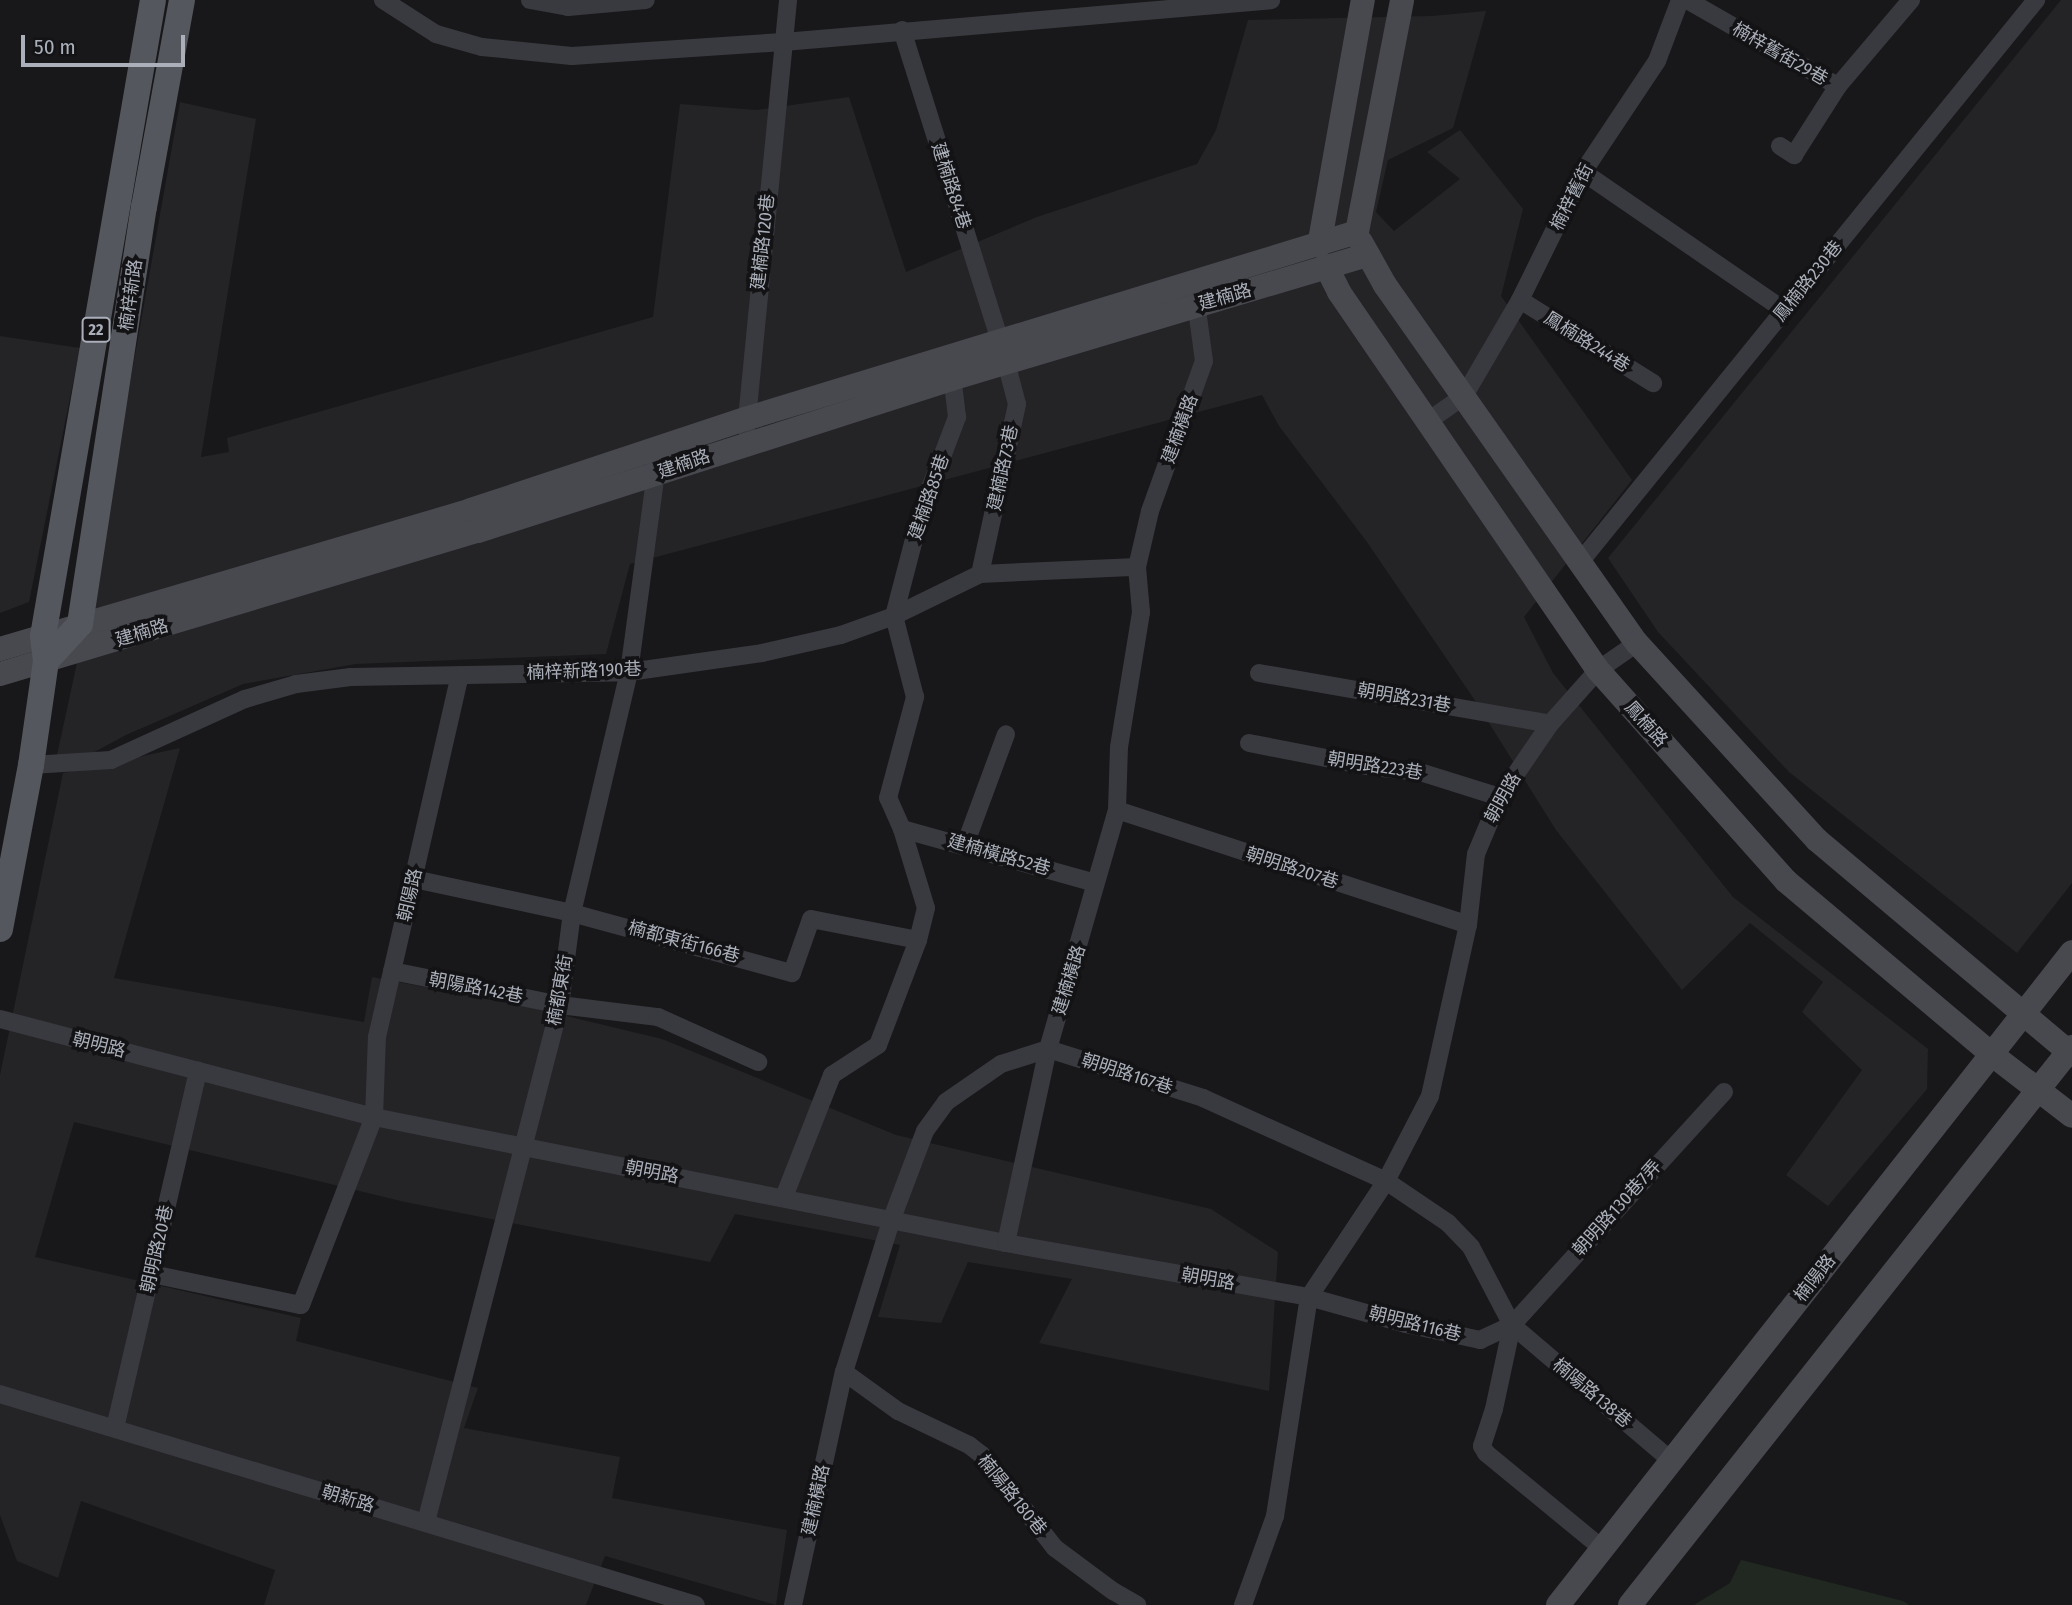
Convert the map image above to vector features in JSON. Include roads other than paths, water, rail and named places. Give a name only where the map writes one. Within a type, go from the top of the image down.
[{"type":"main road","name":"楠梓新路","points":[[0,929],[31,765],[45,649],[153,0]]},
{"type":"main road","name":"楠梓新路","points":[[79,624],[144,206],[182,0]]},
{"type":"main road","points":[[45,649],[79,624]]},
{"type":"street","points":[[383,0],[436,34],[516,53],[572,56],[784,42],[1271,0]]},
{"type":"street","points":[[530,0],[568,7],[646,0]]},
{"type":"street","name":"建楠路120巷","points":[[746,431],[788,0]]},
{"type":"street","points":[[1323,257],[1363,0]]},
{"type":"street","points":[[1402,0],[1357,232],[1367,255],[1637,643],[1818,840],[2023,1015],[2071,1052],[2038,1090],[1635,1601]]},
{"type":"street","name":"楠梓舊街","points":[[1464,396],[1520,300],[1583,172],[1657,61],[1680,0]]},
{"type":"street","name":"楠梓舊街29巷","points":[[1686,0],[1838,86]]},
{"type":"street","points":[[1780,146],[1794,155],[1838,86],[1911,0]]},
{"type":"street","name":"鳳楠路230巷","points":[[1580,562],[2036,0]]},
{"type":"street","name":"建楠路84巷","points":[[902,30],[1003,352]]},
{"type":"street","points":[[1583,172],[1784,310]]},
{"type":"street","name":"建楠路","points":[[1323,257],[1357,232]]},
{"type":"street","name":"建楠路","points":[[0,674],[45,649],[452,539],[653,462],[1003,352],[1323,257],[1367,255]]},
{"type":"street","name":"鳳楠路","points":[[1323,257],[1339,292],[1598,670],[1786,881],[1990,1053],[2072,1116]]},
{"type":"street","name":"建楠橫路","points":[[793,1605],[844,1372],[891,1221],[925,1131],[946,1102],[1001,1064],[1048,1049],[1116,810],[1119,747],[1141,612],[1137,567],[1150,511],[1204,361],[1195,295]]},
{"type":"street","name":"鳳楠路244巷","points":[[1520,300],[1653,383]]},
{"type":"street","name":"建楠路73巷","points":[[980,574],[1017,404],[1003,352]]},
{"type":"street","name":"建楠路85巷","points":[[894,616],[921,512],[957,417],[951,368]]},
{"type":"street","points":[[1428,421],[1464,396]]},
{"type":"street","name":"建楠路","points":[[79,624],[471,510],[653,462]]},
{"type":"street","name":"楠都東街","points":[[426,1522],[560,1005],[572,913],[629,671],[653,462]]},
{"type":"street","name":"楠梓新路190巷","points":[[31,765],[111,760],[245,699],[296,684],[351,677],[629,671],[762,653],[841,635],[894,616],[980,574],[1137,567]]},
{"type":"street","points":[[784,1197],[832,1075],[878,1045],[918,940],[926,908],[902,829],[888,798],[915,697],[894,616]]},
{"type":"street","name":"朝明路","points":[[1243,1605],[1275,1516],[1309,1297],[1386,1181],[1430,1096],[1468,925],[1476,854],[1500,797],[1550,724],[1598,670],[1637,643]]},
{"type":"street","name":"建楠路","points":[[0,649],[45,649]]},
{"type":"street","name":"朝明路231巷","points":[[1259,673],[1550,724]]},
{"type":"street","name":"朝陽路","points":[[152,1274],[301,1305],[374,1117],[377,1037],[460,675]]},
{"type":"street","points":[[965,845],[1006,734]]},
{"type":"street","name":"朝明路223巷","points":[[1248,743],[1373,767],[1420,772],[1500,797]]},
{"type":"street","name":"朝明路207巷","points":[[1116,810],[1468,925]]},
{"type":"street","name":"建楠橫路52巷","points":[[902,829],[1095,883]]},
{"type":"street","name":"楠都東街166巷","points":[[414,879],[572,913],[792,973],[811,919],[918,940]]},
{"type":"street","name":"楠陽路","points":[[1562,1600],[2072,952]]},
{"type":"street","name":"朝陽路142巷","points":[[392,971],[560,1005],[658,1017],[758,1062]]},
{"type":"street","name":"朝明路","points":[[0,1019],[374,1117],[784,1197],[891,1221],[1309,1297]]},
{"type":"street","points":[[1006,1243],[1048,1049]]},
{"type":"street","name":"朝明路167巷","points":[[1048,1049],[1203,1098],[1386,1181],[1448,1223],[1471,1247],[1512,1325]]},
{"type":"street","name":"朝明路20巷","points":[[115,1428],[198,1070]]},
{"type":"street","name":"朝明路130巷7弄","points":[[1512,1325],[1724,1093]]},
{"type":"street","name":"朝明路116巷","points":[[1309,1297],[1406,1324],[1480,1340],[1512,1325]]},
{"type":"street","points":[[1512,1325],[1494,1409],[1482,1441],[1486,1453],[1603,1549]]},
{"type":"street","name":"楠陽路138巷","points":[[1512,1325],[1672,1461]]},
{"type":"street","name":"楠陽路180巷","points":[[844,1372],[898,1411],[976,1450],[1055,1548],[1113,1591],[1137,1605]]},
{"type":"street","name":"朝新路","points":[[0,1394],[696,1605]]},
{"type":"street","points":[[1542,1605],[1562,1600]]}]
